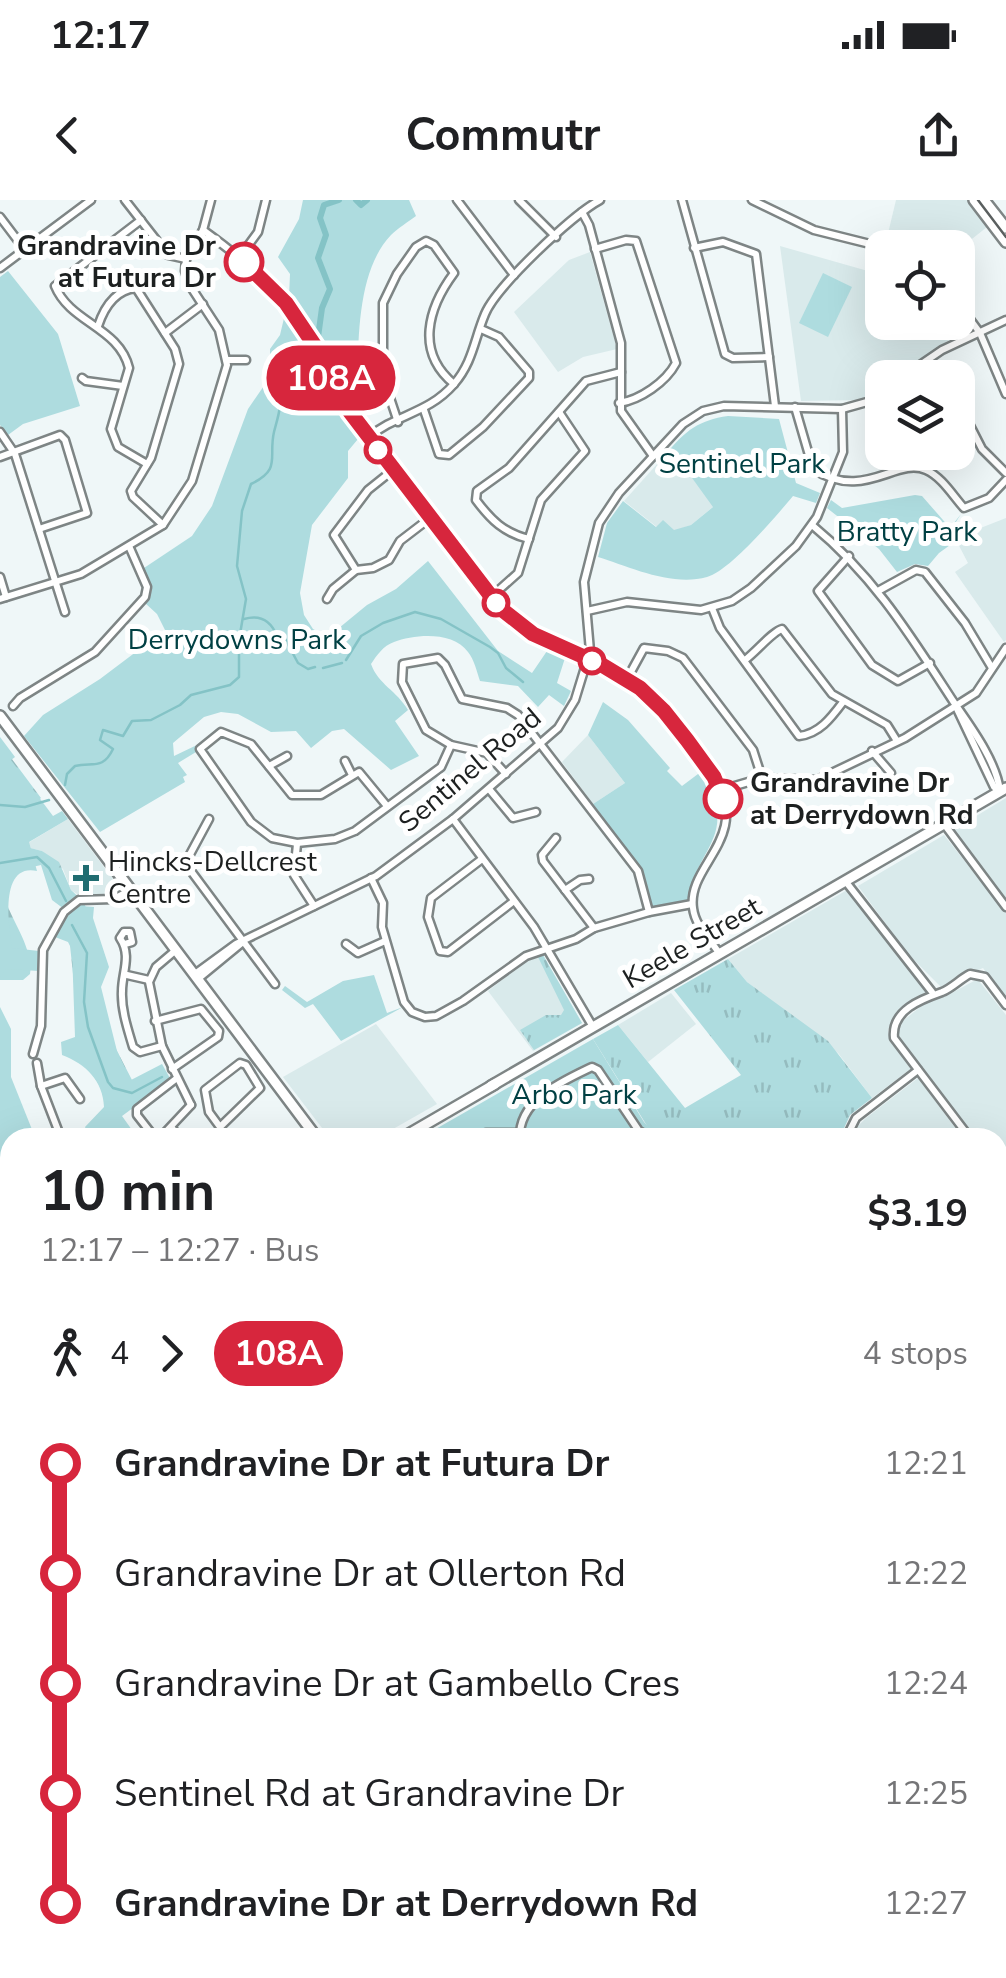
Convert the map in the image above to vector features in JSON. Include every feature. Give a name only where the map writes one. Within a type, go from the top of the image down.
[{"type":"main road","points":[[974,200],[1006,242]]},
{"type":"main road","points":[[984,200],[1006,228]]},
{"type":"main road","points":[[0,716],[310,1128]]},
{"type":"main road","name":"Keele Street","points":[[419,1128],[1003,790]]},
{"type":"street","points":[[0,268],[91,200]]},
{"type":"street","points":[[125,200],[168,255],[186,259]]},
{"type":"street","points":[[0,577],[3,598],[89,570],[163,525],[194,478],[225,381],[227,360],[220,330],[189,284],[186,259],[204,230],[211,200]]},
{"type":"street","points":[[239,258],[256,236],[266,200]]},
{"type":"street","points":[[457,200],[514,275]]},
{"type":"street","points":[[519,200],[556,236]]},
{"type":"street","points":[[369,437],[439,400],[474,354],[484,316],[496,296],[556,236],[600,200]]},
{"type":"street","points":[[682,200],[724,354],[732,358],[768,357]]},
{"type":"street","points":[[752,200],[814,230],[865,243]]},
{"type":"street","points":[[582,212],[619,334],[619,402],[627,421],[653,456]]},
{"type":"street","points":[[0,217],[25,250]]},
{"type":"street","points":[[140,220],[55,286],[76,317],[98,326],[128,362],[111,428],[118,448],[147,464]]},
{"type":"street","points":[[204,230],[266,280],[286,303],[315,346],[347,407],[490,597],[522,627],[627,678],[664,711],[721,790],[724,828],[692,904],[696,921],[720,954]]},
{"type":"street","points":[[595,249],[626,240],[636,242],[675,360],[674,369],[639,397],[619,402]]},
{"type":"street","points":[[398,422],[384,376],[383,303],[397,274],[426,241],[434,245],[454,273],[436,299],[430,330],[436,366],[454,384]]},
{"type":"street","points":[[694,248],[723,242],[756,254],[775,407]]},
{"type":"street","points":[[98,326],[105,306],[132,288],[140,291],[177,354],[178,366],[147,464],[131,494],[163,525]]},
{"type":"street","points":[[164,333],[204,304]]},
{"type":"street","points":[[925,360],[1006,320]]},
{"type":"street","points":[[975,326],[1006,393]]},
{"type":"street","points":[[424,410],[439,454],[450,455],[528,378],[530,372],[499,337],[481,328]]},
{"type":"street","points":[[227,360],[246,360]]},
{"type":"street","points":[[529,539],[502,528],[475,495],[509,468],[590,379],[621,372]]},
{"type":"street","points":[[82,378],[124,386]]},
{"type":"street","name":"Sentinel Road","points":[[196,976],[244,942],[371,878],[453,819],[542,744],[569,712],[588,659],[591,636],[585,578],[601,519],[618,494],[682,424],[703,411],[724,406],[842,409],[865,403]]},
{"type":"street","points":[[795,407],[812,469],[854,484],[906,470]]},
{"type":"street","points":[[587,611],[626,602],[695,610],[712,608],[751,588],[790,553],[812,525],[844,448],[842,409]]},
{"type":"street","points":[[490,597],[518,573],[541,500],[585,450],[559,412]]},
{"type":"street","points":[[0,432],[14,450],[65,612]]},
{"type":"street","points":[[0,456],[62,436],[87,508],[84,514],[39,529]]},
{"type":"street","points":[[923,470],[934,475],[964,508],[989,498],[1006,477],[975,436]]},
{"type":"street","points":[[356,570],[334,535],[372,486],[393,470]]},
{"type":"street","points":[[327,599],[356,570],[373,568],[389,560],[400,542],[430,518]]},
{"type":"street","points":[[812,525],[849,556],[930,663],[1003,790]]},
{"type":"street","points":[[14,706],[20,698],[95,652],[146,594],[146,584],[129,546]]},
{"type":"street","points":[[849,556],[818,591],[866,658],[898,681],[930,663]]},
{"type":"street","points":[[878,591],[916,570],[926,572],[965,623],[992,668]]},
{"type":"street","points":[[712,608],[720,628],[799,736],[825,725],[842,702]]},
{"type":"street","points":[[745,660],[764,647],[773,632],[782,629],[823,684],[842,702],[886,725],[897,741]]},
{"type":"street","points":[[627,678],[644,648],[668,651],[683,658],[752,750],[762,778]]},
{"type":"street","points":[[721,790],[762,778],[818,780],[897,741],[976,693],[1006,648]]},
{"type":"street","points":[[506,774],[486,753],[450,745],[428,732],[418,720],[400,677],[403,664],[440,660],[462,699],[510,709],[542,744],[638,871],[648,912]]},
{"type":"street","points":[[387,806],[358,772],[325,794],[298,795],[287,791],[251,744],[226,732],[213,736],[200,748],[251,822],[272,838],[297,843],[327,841],[351,833],[441,766],[450,745]]},
{"type":"street","points":[[872,751],[890,773]]},
{"type":"street","points":[[269,766],[287,756]]},
{"type":"street","points":[[345,761],[352,775]]},
{"type":"street","points":[[489,789],[513,818],[536,812]]},
{"type":"street","points":[[209,819],[187,864],[275,984]]},
{"type":"street","points":[[453,819],[547,948],[593,1027]]},
{"type":"street","points":[[944,824],[1006,908]]},
{"type":"street","points":[[556,838],[542,858],[594,928]]},
{"type":"street","points":[[297,843],[294,876],[314,906]]},
{"type":"street","points":[[482,859],[430,898],[428,917],[440,951],[448,952],[514,901]]},
{"type":"street","points":[[371,878],[383,903],[382,927],[404,1002],[412,1012],[426,1018],[440,1014],[522,958],[594,928],[692,904]]},
{"type":"street","points":[[566,890],[589,879]]},
{"type":"street","points":[[846,882],[932,992]]},
{"type":"street","points":[[57,1128],[35,1058],[41,1024],[43,950],[64,912],[76,902],[114,899],[130,890]]},
{"type":"street","points":[[346,944],[358,953],[385,941]]},
{"type":"street","points":[[125,944],[122,994],[133,1047],[142,1052],[162,1046]]},
{"type":"street","points":[[176,950],[149,980],[154,1022],[162,1046],[191,1105]]},
{"type":"street","points":[[962,1128],[894,1038],[893,1026],[900,1015],[932,992],[940,993],[977,974],[984,977],[1006,1005]]},
{"type":"street","points":[[126,975],[149,980]]},
{"type":"street","points":[[148,1128],[137,1115],[137,1109],[218,1038],[220,1031],[199,1009],[154,1022]]},
{"type":"street","points":[[240,1062],[259,1082],[258,1091],[223,1126],[211,1117],[208,1106],[206,1087],[240,1062]]},
{"type":"street","points":[[520,1128],[522,1117],[534,1101],[592,1067],[598,1070],[637,1128]]},
{"type":"street","points":[[852,1128],[860,1114],[918,1070]]},
{"type":"street","points":[[41,1086],[65,1078],[80,1099]]},
{"type":"street","points":[[191,1105],[208,1106]]},
{"type":"street","points":[[172,1128],[191,1105]]},
{"type":"shaded area","points":[[896,200],[967,200],[987,227],[975,237],[975,230],[889,230]]},
{"type":"shaded area","points":[[780,246],[865,270],[865,340],[949,340],[919,360],[865,360],[865,397],[861,400],[801,401]]},
{"type":"shaded area","points":[[590,252],[617,349],[583,357],[558,372],[514,312],[569,260]]},
{"type":"shaded area","points":[[667,453],[687,471],[714,506],[691,525],[674,531],[657,527],[624,501]]},
{"type":"shaded area","points":[[1006,518],[1004,642],[955,572],[968,563],[955,538]]},
{"type":"shaded area","points":[[588,735],[625,783],[593,804],[562,762]]},
{"type":"shaded area","points":[[1006,798],[1006,899],[953,830]]},
{"type":"shaded area","points":[[68,819],[122,891],[115,896],[77,894],[71,890],[63,869],[42,851],[30,848],[28,843]]},
{"type":"shaded area","points":[[944,835],[1006,913],[1006,999],[983,968],[941,987],[908,954],[858,886]]},
{"type":"shaded area","points":[[847,890],[927,991],[893,1017],[888,1030],[890,1041],[911,1069],[872,1098],[838,1053],[747,982],[728,959]]},
{"type":"shaded area","points":[[543,955],[582,1023],[533,1051],[488,991],[523,963]]},
{"type":"shaded area","points":[[979,981],[1006,1015],[1006,1128],[967,1128],[900,1039],[899,1024],[934,996],[946,996]]},
{"type":"shaded area","points":[[671,993],[696,1024],[648,1062],[618,1025]]},
{"type":"shaded area","points":[[376,1024],[437,1104],[395,1128],[322,1128],[283,1077]]},
{"type":"shaded area","points":[[918,1078],[955,1128],[856,1128]]},
{"type":"green space","name":"Derrydowns Park","points":[[303,200],[409,200],[416,216],[391,235],[377,254],[368,278],[359,332],[358,439],[348,451],[348,478],[312,525],[300,593],[304,615],[313,629],[328,637],[428,561],[498,651],[532,673],[547,651],[565,658],[557,683],[571,691],[564,706],[549,695],[538,707],[518,686],[480,681],[470,655],[453,640],[433,636],[403,639],[387,646],[371,664],[408,710],[395,721],[419,756],[391,770],[344,729],[332,731],[311,748],[296,731],[271,732],[238,714],[221,712],[204,717],[173,743],[174,756],[199,744],[196,752],[178,763],[187,775],[183,777],[185,782],[100,832],[24,736],[43,715],[100,679],[165,630],[157,614],[145,603],[152,590],[144,568],[192,536],[212,506],[248,409],[270,377],[270,349],[280,335],[289,297],[290,274],[278,257],[299,219]]},
{"type":"green space","points":[[8,271],[58,334],[80,406],[23,424],[8,435],[0,425],[0,277]]},
{"type":"green space","points":[[823,273],[852,287],[828,337],[799,323]]},
{"type":"green space","name":"Sentinel Park","points":[[728,416],[779,419],[796,483],[820,493],[816,503],[793,496],[740,554],[707,577],[666,578],[598,557],[607,523],[623,501],[656,527],[663,520],[674,530],[691,525],[713,507],[687,471],[667,453],[693,428]]},
{"type":"green space","name":"Bratty Park","points":[[922,496],[950,528],[961,514],[952,528],[964,535],[928,566],[915,564],[897,572],[879,549],[827,508],[831,500],[842,508]]},
{"type":"green space","points":[[603,702],[628,720],[682,786],[702,771],[713,794],[717,827],[688,902],[653,909],[643,872],[593,804],[625,783],[588,735]]},
{"type":"green space","points":[[0,737],[15,757],[11,760],[53,816],[62,811],[68,819],[29,842],[37,871],[17,876],[9,897],[12,948],[39,951],[39,971],[6,969],[0,977]]},
{"type":"green space","points":[[0,743],[41,798],[29,808],[11,843],[42,851],[59,862],[71,890],[84,902],[98,945],[97,987],[115,1047],[132,1080],[107,1105],[94,1077],[75,993],[67,917],[64,909],[52,900],[41,865],[11,872],[4,897],[26,945],[30,974],[23,980],[0,980]]},
{"type":"green space","points":[[81,906],[94,907],[93,918],[109,967],[101,987],[117,1051],[131,1080],[162,1064],[171,1080],[122,1116],[131,1128],[85,1128],[104,1107],[103,1098],[97,1081],[86,1069],[62,1055],[61,1042],[75,1037],[72,950],[68,942],[55,937],[70,911]]},
{"type":"green space","points":[[543,955],[582,1023],[534,1050],[520,1030],[546,1015],[561,1015],[564,1010],[538,957]]},
{"type":"green space","points":[[728,959],[747,982],[828,1041],[872,1098],[850,1115],[844,1128],[648,1128],[593,1039],[618,1025],[685,1108],[741,1075],[674,990]]},
{"type":"green space","points":[[374,975],[387,1013],[403,1007],[341,1041],[313,1004],[305,1008],[282,990],[285,986],[307,1002],[343,981]]},
{"type":"green space","points":[[0,1007],[11,1029],[11,1077],[31,1128],[0,1128]]},
{"type":"green space","name":"Arbo Park","points":[[593,1039],[650,1128],[437,1128]]},
{"type":"waterway","points":[[318,337],[322,308],[330,289],[318,258],[326,235],[320,218],[324,205],[339,200]]},
{"type":"waterway","points":[[356,200],[361,205],[367,200]]},
{"type":"waterway","points":[[65,785],[67,774],[75,766],[97,764],[109,756],[113,749],[100,740],[103,730],[123,736],[132,721],[151,720],[191,695],[230,685],[239,677],[239,640],[246,599],[237,566],[242,511],[251,484],[270,468],[280,406],[297,395],[300,378]]},
{"type":"waterway","points":[[346,660],[361,636],[415,612],[441,619],[490,647],[523,682]]},
{"type":"waterway","points":[[244,619],[265,620],[277,636],[284,637],[298,663],[308,669],[315,667]]},
{"type":"waterway","points":[[323,668],[342,663]]},
{"type":"waterway","points":[[0,805],[25,807],[49,800]]},
{"type":"waterway","points":[[0,863],[37,857],[49,868],[66,901]]},
{"type":"waterway","points":[[72,925],[87,953],[84,1002],[88,1027],[108,1082],[113,1088],[132,1093],[162,1077]]},
{"type":"tram line","points":[[978,200],[1006,237]]},
{"type":"bus line","name":"108A","points":[[244,262],[286,303],[315,346],[350,412],[500,608],[533,634],[602,665],[640,688],[687,740],[714,777],[723,799]]},
{"type":"place","name":"Grandravine Dr at Futura Dr","points":[[244,262]]},
{"type":"place","name":"Grandravine Dr at Derrydown Rd","points":[[723,799]]},
{"type":"place","name":"Hincks-Dellcrest Centre","points":[[86,878]]}]
